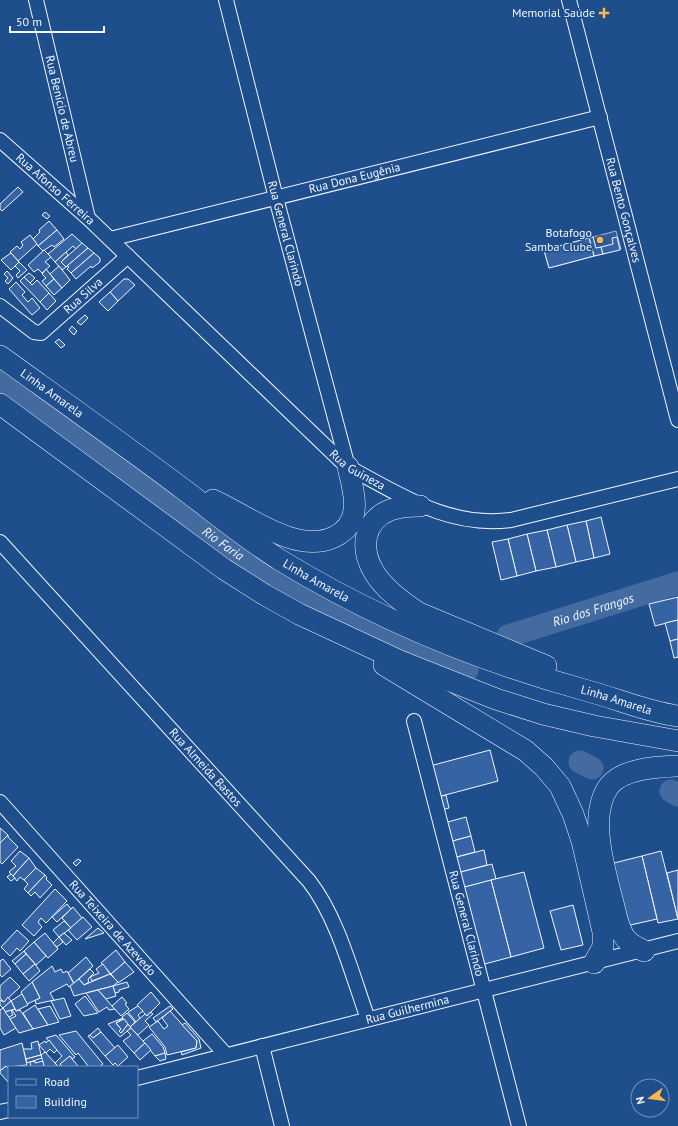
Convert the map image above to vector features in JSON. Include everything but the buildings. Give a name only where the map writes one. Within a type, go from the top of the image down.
[{"type":"highway","name":"Linha Amarela","points":[[0,356],[184,490],[241,534],[280,560],[351,601],[400,625],[508,667],[676,716]]},
{"type":"highway","points":[[0,404],[236,576],[272,599],[400,661],[496,699],[543,714],[594,726],[678,741]]},
{"type":"highway","points":[[184,490],[220,503],[272,531],[301,541],[315,543],[338,535],[347,529],[352,521],[355,510],[355,497],[348,467]]},
{"type":"highway","points":[[420,506],[391,510],[379,516],[371,526],[366,537],[365,548],[367,558],[374,572],[386,587],[401,601],[419,612],[546,666],[610,696]]},
{"type":"highway","points":[[351,638],[388,667],[526,751],[544,767],[560,786],[573,814],[582,841],[603,932],[603,947],[594,963]]},
{"type":"highway","points":[[644,951],[633,946],[620,929],[604,866],[599,832],[600,813],[603,798],[610,786],[618,778],[641,770],[678,766]]},
{"type":"street","name":"Rua Benício de Abreu","points":[[36,0],[88,218]]},
{"type":"street","name":"Rua General Clarindo","points":[[226,0],[276,198],[348,467]]},
{"type":"street","name":"Rua Bento Gonçalves","points":[[569,0],[678,420]]},
{"type":"street","name":"Rua Dona Eugênia","points":[[110,239],[600,117]]},
{"type":"street","name":"Rua Afonso Ferreira","points":[[0,140],[110,239]]},
{"type":"street","name":"Rua Guineza","points":[[110,239],[348,467],[420,506],[459,518],[492,522],[511,520],[678,479]]},
{"type":"street","name":"Rua Silva","points":[[0,306],[37,333],[42,332],[128,256]]},
{"type":"street","name":"Rua Almeida Bastos","points":[[0,542],[321,896],[331,918],[368,1019]]},
{"type":"street","name":"Rua General Clarindo","points":[[414,721],[519,1126]]},
{"type":"street","name":"Rua Teixeira de Azevedo","points":[[0,802],[226,1055]]},
{"type":"street","name":"Rua Guilhermina","points":[[138,1078],[644,951],[678,941]]},
{"type":"street","points":[[262,1046],[282,1126]]},
{"type":"shaded area","name":"Botafogo Samba Clube","points":[[616,231],[621,249],[549,268],[544,250]]},
{"type":"waterway","name":"Rio Faria","points":[[0,381],[234,551],[291,587],[364,627],[467,670]]},
{"type":"waterway","name":"Rio dos Frangos","points":[[508,636],[678,583]]},
{"type":"waterway","name":"Rio Faria","points":[[580,762],[592,768]]},
{"type":"waterway","name":"Rio Faria","points":[[671,791],[678,795]]},
{"type":"place","name":"Memorial Saúde","points":[[604,13]]},
{"type":"place","name":"Botafogo Samba Clube","points":[[600,240]]}]
